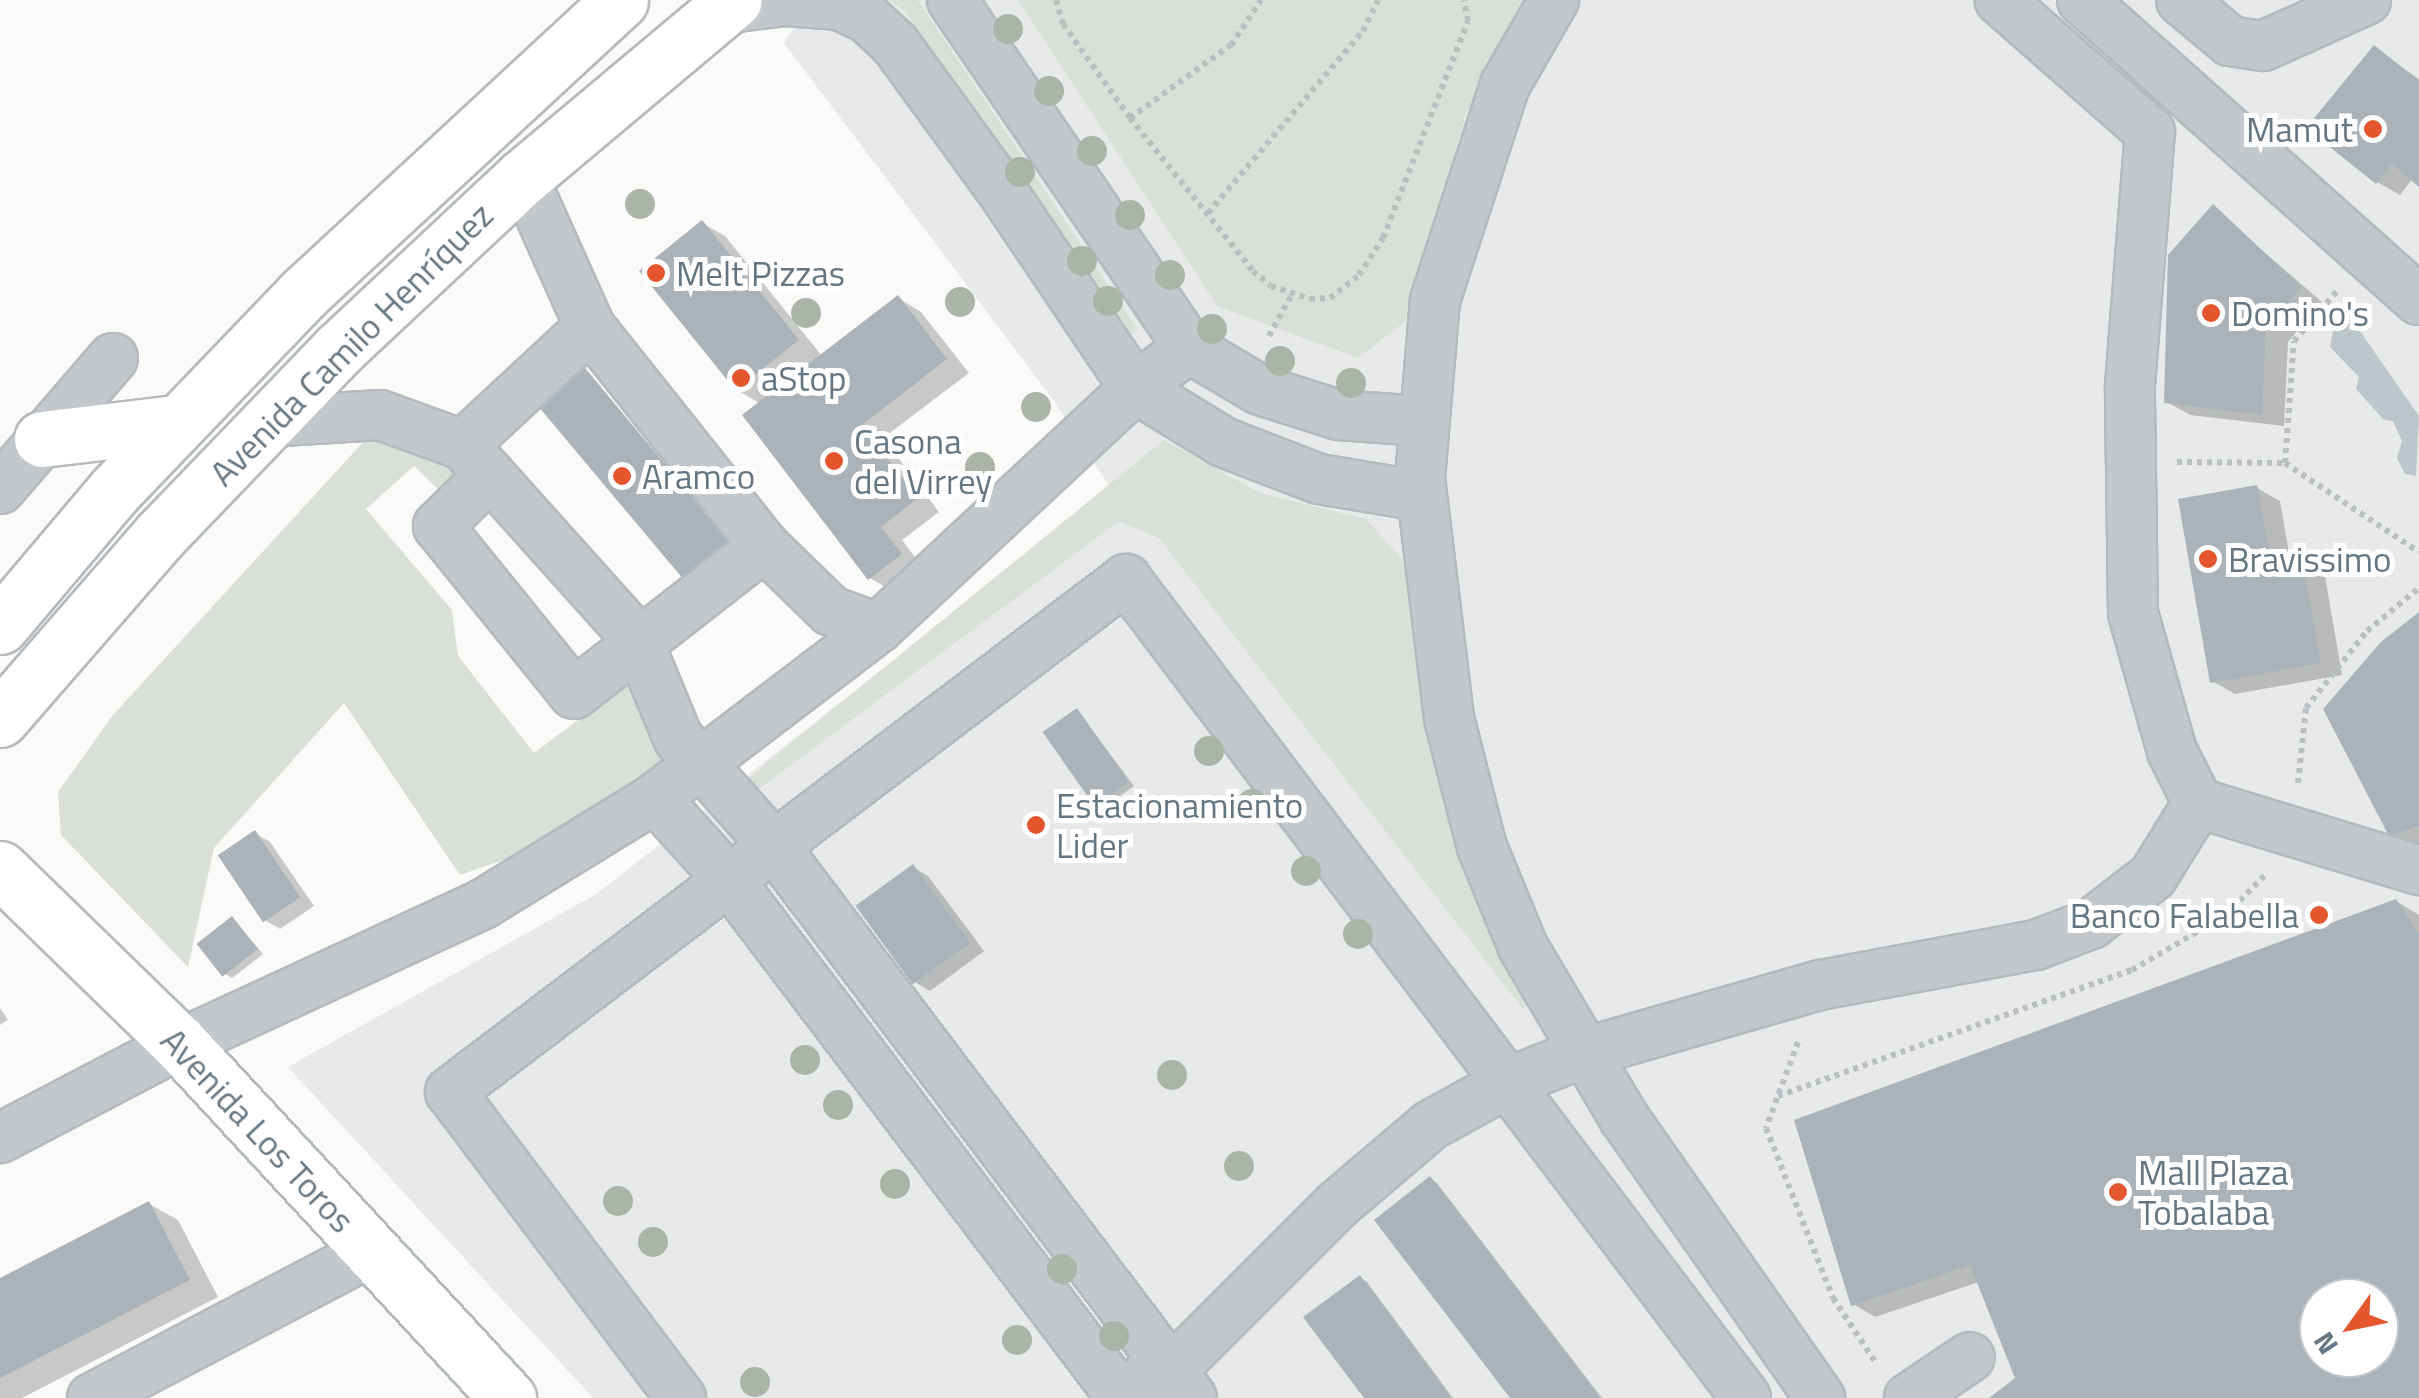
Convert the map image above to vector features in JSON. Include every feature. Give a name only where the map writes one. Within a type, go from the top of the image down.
[{"type":"main road","name":"Avenida Camilo Henríquez","points":[[0,626],[177,423],[395,204],[620,0]]},
{"type":"main road","name":"Avenida Camilo Henríquez","points":[[0,719],[266,422],[523,177],[728,4]]},
{"type":"main road","points":[[42,438],[177,423]]},
{"type":"main road","name":"Avenida Los Toros","points":[[0,870],[180,1044],[508,1398]]},
{"type":"street","points":[[952,0],[1189,348],[1260,390],[1339,415],[1421,421]]},
{"type":"street","points":[[1554,0],[1505,84],[1435,300],[1421,421],[1421,496],[1449,718],[1482,847],[1523,947],[1584,1053],[1820,1398]]},
{"type":"street","points":[[2000,0],[2150,132],[2129,462],[2133,613],[2172,751],[2198,804],[2419,870]]},
{"type":"street","points":[[2082,0],[2419,300]]},
{"type":"street","points":[[2181,0],[2230,40],[2263,46],[2366,0]]},
{"type":"street","points":[[728,4],[785,1],[839,5],[881,31],[998,185],[1134,388],[1223,442],[1303,473],[1421,496]]},
{"type":"street","points":[[523,177],[590,328],[764,546],[830,611],[878,628]]},
{"type":"street","points":[[590,328],[476,460],[438,526],[574,694],[637,638],[764,546]]},
{"type":"street","points":[[0,1138],[180,1044],[392,950],[655,798],[704,765],[878,628],[1134,388],[1189,348]]},
{"type":"street","points":[[0,489],[113,358]]},
{"type":"street","points":[[266,422],[380,415],[476,460],[637,638],[678,738],[774,846],[1181,1384]]},
{"type":"street","points":[[681,1398],[450,1092],[1126,579],[1746,1398]]},
{"type":"street","points":[[655,798],[729,880],[1122,1398]]},
{"type":"street","points":[[1181,1384],[1350,1193],[1430,1125],[1508,1084],[1584,1053],[1820,985],[2036,945],[2091,924],[2153,876],[2198,804]]},
{"type":"street","points":[[92,1398],[372,1251]]},
{"type":"street","points":[[1898,1390],[1970,1358]]},
{"type":"street","points":[[1130,1398],[1150,1371],[1181,1384]]},
{"type":"path","points":[[1056,0],[1063,24],[1130,118],[1254,271],[1291,296],[1330,298],[1359,275],[1383,238],[1468,20],[1464,0]]},
{"type":"path","points":[[1130,118],[1232,44],[1261,0]]},
{"type":"path","points":[[1208,214],[1363,31],[1378,0]]},
{"type":"path","points":[[2285,463],[2294,341],[2368,256]]},
{"type":"path","points":[[1256,330],[1272,337],[1291,296]]},
{"type":"path","points":[[2129,462],[2285,463],[2419,552]]},
{"type":"path","points":[[1778,1096],[1766,1128],[1833,1298],[1898,1390]]},
{"type":"shaded area","points":[[812,0],[1018,0],[1217,306],[1465,117],[1520,0],[2419,0],[2419,1398],[593,1398],[288,1067],[598,893],[1111,489],[1054,401],[784,43]]},
{"type":"shaded area","points":[[888,0],[918,0],[1138,330],[1123,337],[905,11]]},
{"type":"shaded area","points":[[1018,0],[1522,0],[1465,117],[1406,321],[1358,358],[1217,306]]},
{"type":"shaded area","points":[[2346,311],[2419,416],[2416,476],[2405,474],[2397,458],[2402,441],[2393,421],[2384,420],[2356,389],[2359,377],[2330,347],[2336,316]]},
{"type":"shaded area","points":[[366,439],[425,441],[459,469],[440,491],[414,466],[366,509],[452,610],[458,656],[534,753],[634,678],[665,766],[527,852],[460,875],[344,703],[214,848],[188,967],[61,835],[58,792],[113,715]]},
{"type":"shaded area","points":[[1164,440],[1260,493],[1366,519],[1409,567],[1433,732],[1467,875],[1537,996],[1523,1009],[1159,538],[1119,521],[748,797],[740,785]]},
{"type":"building","points":[[2374,45],[2419,81],[2419,187],[2392,164],[2376,184],[2306,128]]},
{"type":"building","points":[[2213,204],[2301,287],[2266,329],[2262,415],[2164,403],[2168,255]]},
{"type":"building","points":[[702,220],[799,340],[736,391],[639,271]]},
{"type":"building","name":"Casona del Virrey","points":[[898,295],[947,359],[862,425],[918,498],[881,527],[902,554],[868,580],[742,415]]},
{"type":"building","points":[[576,358],[733,546],[688,584],[530,397]]},
{"type":"building","points":[[2257,485],[2271,560],[2301,554],[2321,663],[2210,683],[2178,499]]},
{"type":"building","points":[[2419,612],[2419,826],[2389,836],[2323,709],[2381,642]]},
{"type":"building","points":[[1077,708],[1129,782],[1094,806],[1043,732]]},
{"type":"building","points":[[255,830],[300,897],[263,922],[218,855]]},
{"type":"building","points":[[913,864],[970,942],[913,984],[856,906]]},
{"type":"building","name":"Mall Plaza Tobalaba","points":[[2396,899],[2419,934],[2419,1398],[1989,1398],[2015,1378],[1970,1265],[1851,1306],[1794,1120]]},
{"type":"building","points":[[232,916],[258,949],[222,977],[197,944]]},
{"type":"building","points":[[1430,1176],[1600,1398],[1510,1398],[1374,1220]]},
{"type":"building","points":[[149,1201],[190,1280],[0,1378],[0,1278]]},
{"type":"building","points":[[1360,1275],[1451,1398],[1364,1398],[1303,1317]]},
{"type":"place","name":"Mamut","points":[[2373,129]]},
{"type":"place","name":"Melt Pizzas","points":[[656,273]]},
{"type":"place","name":"Domino's","points":[[2211,313]]},
{"type":"place","name":"aStop","points":[[741,378]]},
{"type":"place","name":"Casona del Virrey","points":[[834,461]]},
{"type":"place","name":"Aramco","points":[[622,476]]},
{"type":"place","name":"Bravissimo","points":[[2208,559]]},
{"type":"place","name":"Estacionamiento Lider","points":[[1036,825]]},
{"type":"place","name":"Banco Falabella","points":[[2319,915]]},
{"type":"place","name":"Mall Plaza Tobalaba","points":[[2118,1192]]}]
